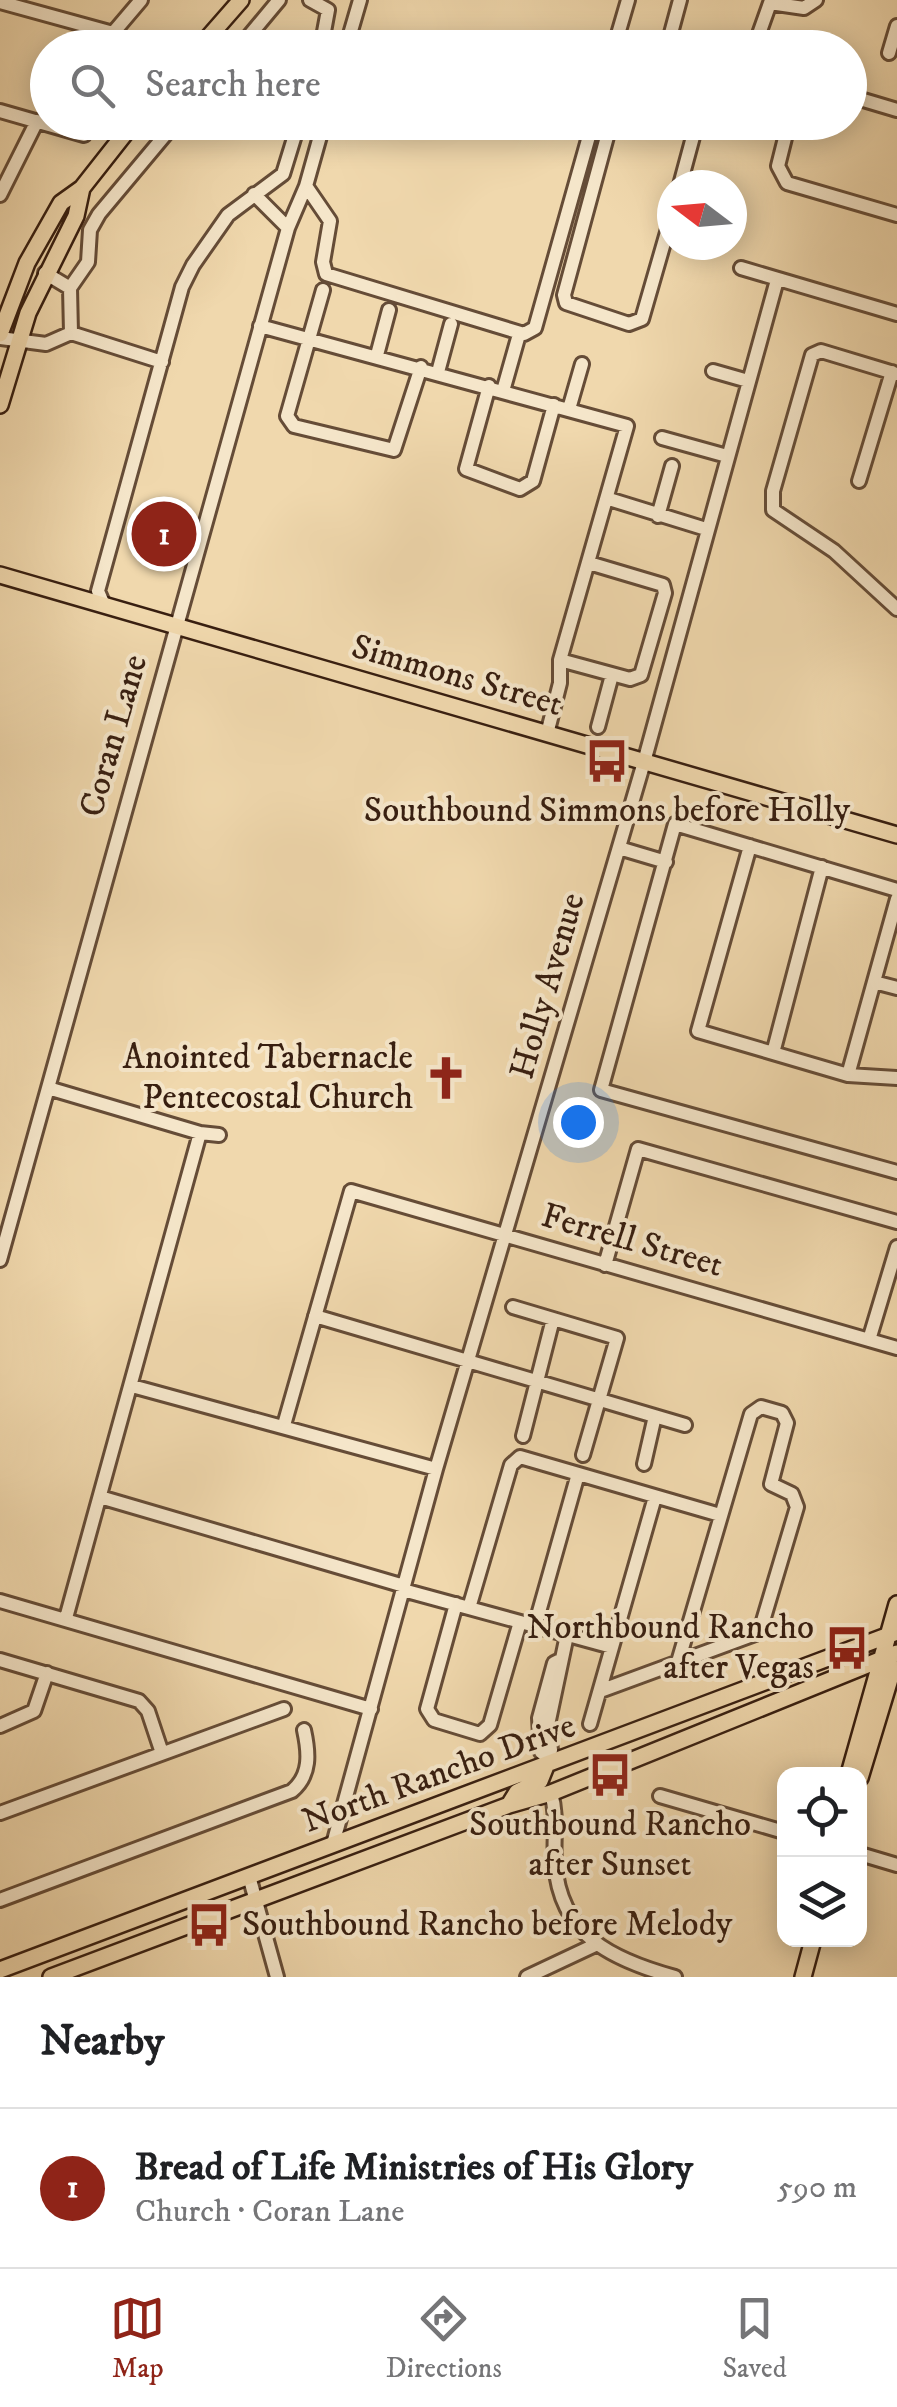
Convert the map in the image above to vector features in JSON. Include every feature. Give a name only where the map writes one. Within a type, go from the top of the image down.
[{"type":"main road","points":[[215,30],[241,0]]},
{"type":"main road","points":[[0,336],[27,263],[60,203],[82,188],[120,140]]},
{"type":"main road","points":[[0,405],[19,341],[45,274],[76,216],[82,188]]},
{"type":"main road","name":"Simmons Street","points":[[0,576],[101,597],[177,625],[897,836]]},
{"type":"main road","points":[[863,1767],[892,1656],[897,1604]]},
{"type":"main road","name":"North Rancho Drive","points":[[0,1970],[546,1761],[590,1750],[892,1634]]},
{"type":"main road","points":[[851,1767],[870,1700],[892,1656]]},
{"type":"main road","name":"North Rancho Drive","points":[[62,1975],[509,1804],[552,1794],[892,1656]]},
{"type":"main road","points":[[844,1676],[861,1683],[870,1700]]},
{"type":"main road","points":[[552,1794],[559,1772],[582,1762],[590,1750]]},
{"type":"main road","points":[[509,1804],[518,1792],[540,1781],[546,1761]]},
{"type":"main road","points":[[803,1977],[811,1947]]},
{"type":"street","points":[[116,30],[142,0]]},
{"type":"street","points":[[254,30],[279,0]]},
{"type":"street","points":[[310,0],[328,10],[324,30]]},
{"type":"street","points":[[351,30],[360,0]]},
{"type":"street","points":[[619,30],[628,0]]},
{"type":"street","points":[[672,30],[680,0]]},
{"type":"street","points":[[0,2],[18,3],[100,30]]},
{"type":"street","points":[[760,30],[770,3],[814,3]]},
{"type":"street","points":[[889,53],[897,26]]},
{"type":"street","points":[[867,101],[897,110]]},
{"type":"street","points":[[0,111],[30,119]]},
{"type":"street","points":[[0,194],[30,133]]},
{"type":"street","points":[[71,333],[70,288],[88,262],[90,230],[161,140]]},
{"type":"street","points":[[101,597],[162,362],[192,265],[228,216],[284,174],[294,140]]},
{"type":"street","name":"Coran Lane","points":[[0,1260],[260,326],[319,140]]},
{"type":"street","points":[[306,186],[330,221],[323,262],[326,274],[524,334],[535,328],[588,140]]},
{"type":"street","points":[[606,140],[564,295],[566,303],[637,323],[644,316],[660,260]]},
{"type":"street","points":[[684,170],[692,140]]},
{"type":"street","points":[[784,140],[779,156],[782,177],[787,183],[897,215]]},
{"type":"street","points":[[254,194],[288,228]]},
{"type":"street","points":[[741,268],[897,314]]},
{"type":"street","points":[[45,274],[70,288]]},
{"type":"street","name":"Holly Avenue","points":[[333,1844],[436,1470],[620,848],[778,280]]},
{"type":"street","points":[[323,290],[289,421],[368,447],[394,450],[421,367]]},
{"type":"street","points":[[377,356],[388,310]]},
{"type":"street","points":[[438,372],[452,324]]},
{"type":"street","points":[[260,326],[627,426],[560,660],[560,684],[548,734]]},
{"type":"street","points":[[0,336],[46,344],[71,333],[162,362]]},
{"type":"street","points":[[518,338],[466,469],[524,488],[533,482],[554,405]]},
{"type":"street","points":[[858,481],[895,373],[821,351],[812,355],[773,492],[772,510],[834,551],[897,609]]},
{"type":"street","points":[[569,410],[582,364]]},
{"type":"street","points":[[713,371],[748,381]]},
{"type":"street","points":[[662,438],[727,456]]},
{"type":"street","points":[[658,516],[672,466]]},
{"type":"street","points":[[608,499],[706,529]]},
{"type":"street","points":[[560,660],[637,678],[666,593],[664,585],[589,563]]},
{"type":"street","points":[[598,727],[612,675]]},
{"type":"street","points":[[897,890],[676,824],[601,1090],[897,1172]]},
{"type":"street","points":[[750,846],[698,1031],[848,1075],[897,1078]]},
{"type":"street","points":[[620,848],[666,862]]},
{"type":"street","points":[[773,1053],[822,867]]},
{"type":"street","points":[[848,1075],[897,899]]},
{"type":"street","points":[[874,982],[897,988]]},
{"type":"street","points":[[48,1088],[200,1133],[219,1135]]},
{"type":"street","points":[[66,1618],[200,1133]]},
{"type":"street","points":[[605,1265],[638,1149],[897,1222]]},
{"type":"street","name":"Ferrell Street","points":[[315,1316],[351,1191],[897,1348]]},
{"type":"street","points":[[869,1340],[897,1247]]},
{"type":"street","points":[[513,1307],[617,1338],[583,1455]]},
{"type":"street","points":[[284,1425],[315,1316],[685,1424]]},
{"type":"street","points":[[523,1436],[553,1319]]},
{"type":"street","points":[[132,1386],[436,1470]]},
{"type":"street","points":[[600,1690],[678,1662],[760,1631],[797,1499],[771,1484],[787,1417],[755,1409],[678,1662]]},
{"type":"street","points":[[644,1464],[655,1416]]},
{"type":"street","points":[[520,1622],[486,1731],[480,1734],[429,1716],[515,1460],[520,1458],[720,1515]]},
{"type":"street","points":[[535,1626],[578,1474]]},
{"type":"street","points":[[100,1496],[612,1647]]},
{"type":"street","points":[[590,1724],[655,1497]]},
{"type":"street","points":[[0,1602],[371,1708]]},
{"type":"street","points":[[546,1761],[551,1750],[548,1726],[568,1635]]},
{"type":"street","points":[[0,1660],[143,1703],[162,1753]]},
{"type":"street","points":[[0,1726],[34,1711],[47,1673]]},
{"type":"street","points":[[0,1813],[284,1709]]},
{"type":"street","points":[[0,1900],[298,1786],[310,1755],[304,1730]]},
{"type":"street","points":[[552,1794],[559,1888],[570,1914],[594,1945],[629,1971],[675,1977]]},
{"type":"street","points":[[660,1796],[777,1830]]},
{"type":"street","points":[[867,1856],[897,1865]]},
{"type":"street","points":[[249,1876],[277,1977]]},
{"type":"street","points":[[527,1977],[594,1945]]},
{"type":"street","points":[[58,1947],[62,1975]]},
{"type":"place","name":"Bread of Life Ministries of His Glory","points":[[164,534]]},
{"type":"place","name":"Southbound Simmons before Holly","points":[[607,761]]},
{"type":"place","name":"Anointed Tabernacle Pentecostal Church","points":[[446,1078]]},
{"type":"place","name":"Northbound Rancho after Vegas","points":[[847,1648]]},
{"type":"place","name":"Southbound Rancho after Sunset","points":[[610,1775]]},
{"type":"place","name":"Southbound Rancho before Melody","points":[[209,1925]]}]
